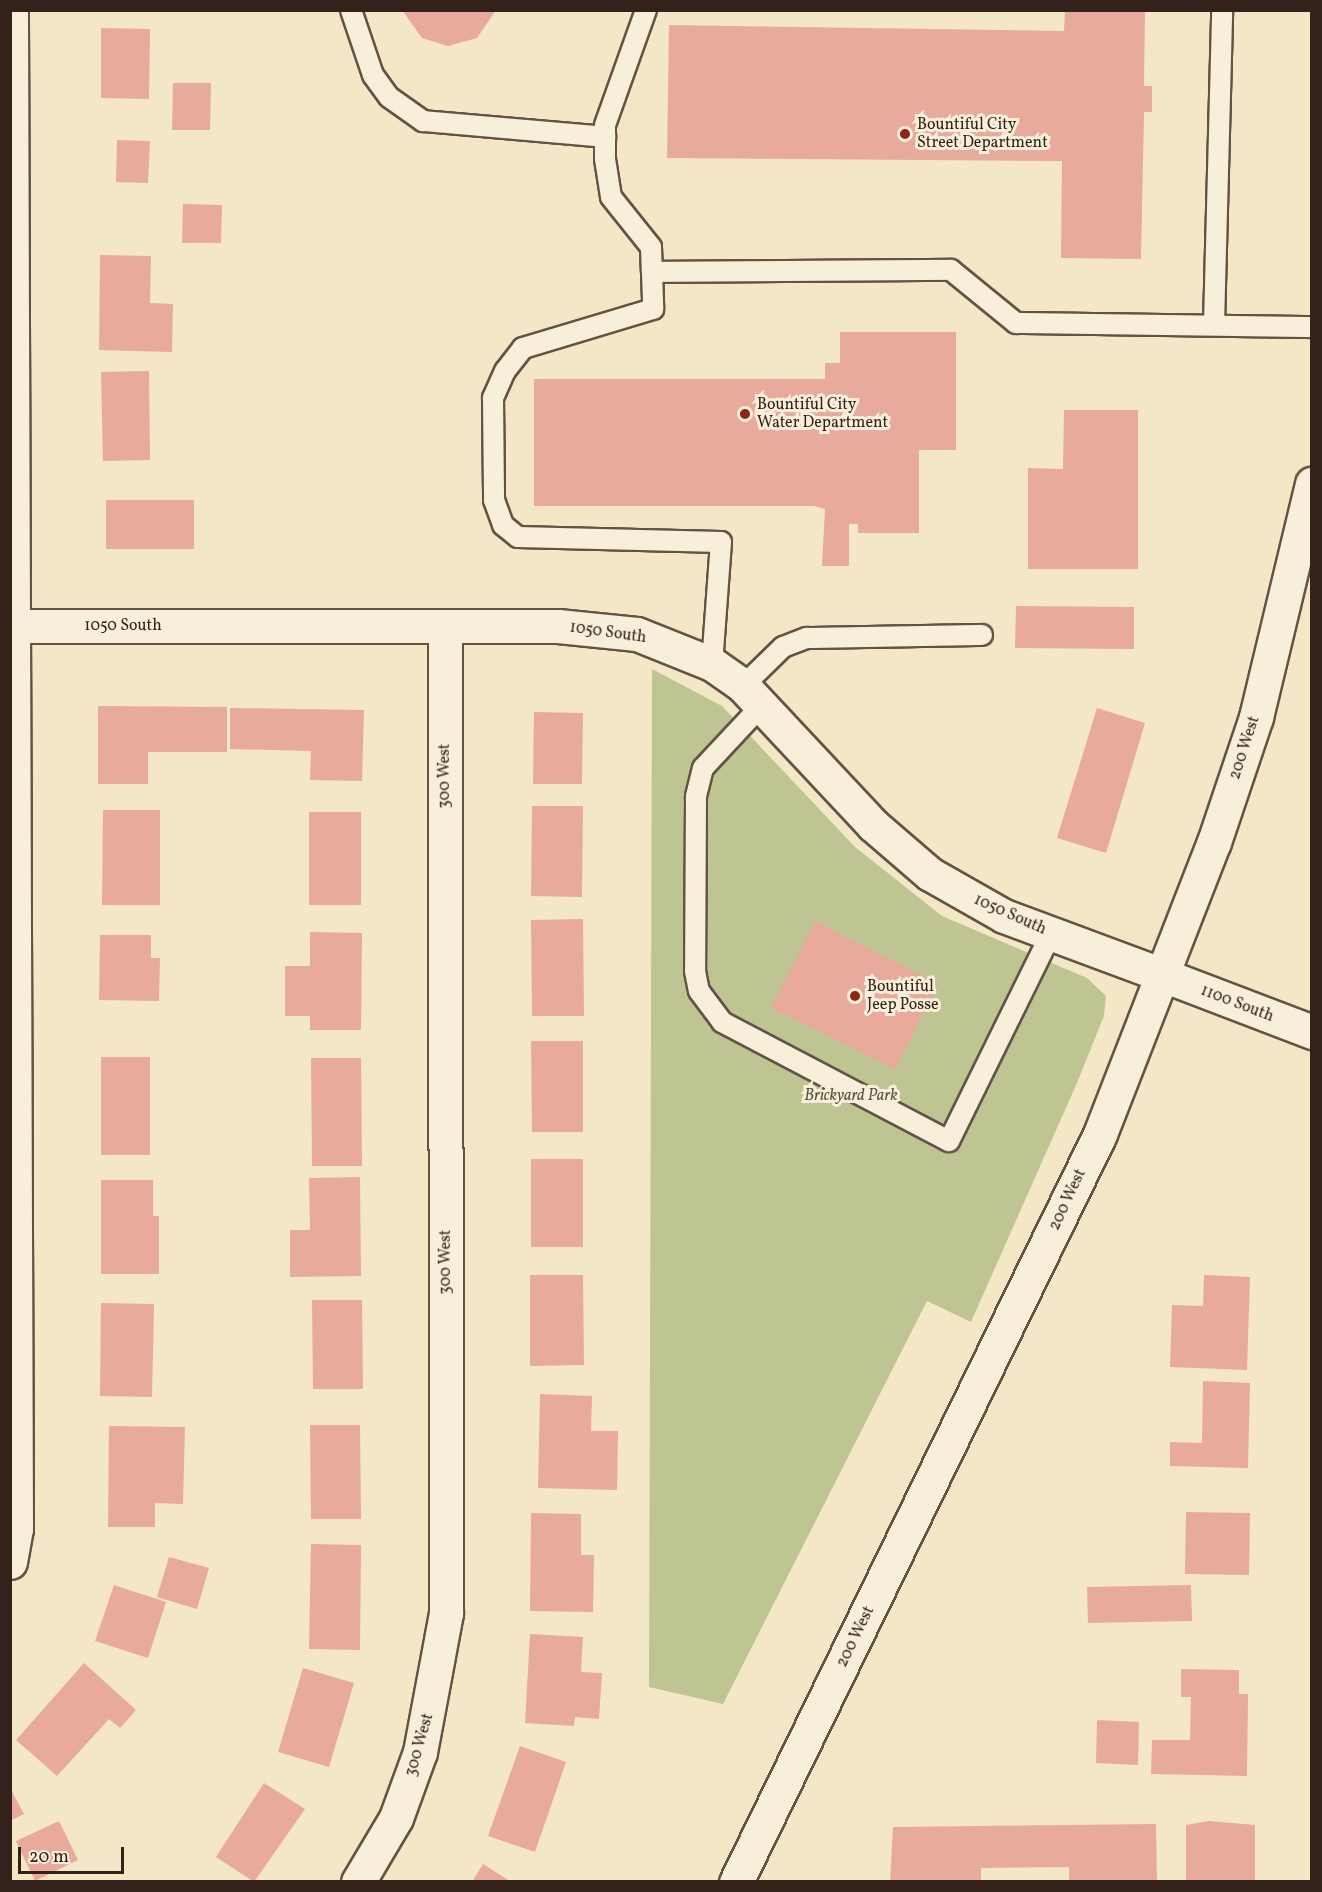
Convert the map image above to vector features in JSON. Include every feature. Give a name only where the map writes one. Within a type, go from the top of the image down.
[{"type":"street","points":[[10,1562],[16,1529],[12,10]]},
{"type":"street","name":"200 West","points":[[736,1881],[1076,1185],[1163,975],[1256,717],[1311,484]]},
{"type":"street","name":"1050 South","points":[[12,626],[597,628],[675,646],[712,664],[752,695],[902,852],[972,899],[1051,934],[1163,975]]},
{"type":"street","name":"300 West","points":[[358,1881],[396,1818],[420,1752],[446,1613],[445,626]]},
{"type":"street","name":"1100 South","points":[[1163,975],[1311,1032]]},
{"type":"lane","points":[[351,10],[373,75],[389,97],[423,121],[605,137]]},
{"type":"lane","points":[[646,10],[605,137],[611,197],[651,247],[653,309],[523,348],[505,371],[493,398],[494,500],[503,525],[518,537],[721,542],[712,664]]},
{"type":"lane","points":[[1214,324],[1222,10]]},
{"type":"lane","points":[[652,272],[951,270],[1016,323],[1311,327]]},
{"type":"lane","points":[[982,635],[807,638],[783,647],[707,762],[696,797],[695,971],[699,991],[722,1022],[949,1141],[1051,934]]},
{"type":"green space","name":"Brickyard Park","points":[[652,669],[722,706],[855,847],[942,916],[1087,978],[1106,996],[1104,1016],[1077,1083],[971,1322],[927,1301],[723,1704],[649,1687]]},
{"type":"building","points":[[402,10],[496,10],[477,38],[448,46],[422,38]]},
{"type":"building","name":"Bountiful City Street Department","points":[[1065,10],[1145,10],[1144,86],[1152,86],[1152,112],[1144,112],[1141,259],[1061,258],[1062,161],[667,158],[669,25],[1064,31]]},
{"type":"building","points":[[101,28],[150,29],[149,99],[101,98]]},
{"type":"building","points":[[173,83],[211,83],[210,130],[172,130]]},
{"type":"building","points":[[117,140],[150,141],[148,183],[116,182]]},
{"type":"building","points":[[183,204],[222,205],[221,243],[182,243]]},
{"type":"building","points":[[100,255],[151,256],[150,303],[173,304],[172,352],[99,350]]},
{"type":"building","name":"Bountiful City Water Department","points":[[840,332],[956,332],[956,450],[919,450],[919,533],[858,533],[858,524],[849,524],[849,566],[822,566],[825,509],[814,506],[534,506],[534,379],[825,379],[825,363],[840,363]]},
{"type":"building","points":[[149,371],[150,460],[103,461],[101,372]]},
{"type":"building","points":[[1064,410],[1138,410],[1138,569],[1028,569],[1028,468],[1063,469]]},
{"type":"building","points":[[106,500],[194,500],[194,549],[106,549]]},
{"type":"building","points":[[1016,606],[1134,607],[1134,649],[1015,648]]},
{"type":"building","points":[[98,706],[227,707],[227,752],[148,752],[148,784],[98,784]]},
{"type":"building","points":[[230,708],[364,710],[362,781],[310,780],[311,751],[230,749]]},
{"type":"building","points":[[1097,708],[1145,723],[1106,853],[1057,838]]},
{"type":"building","points":[[534,712],[583,713],[582,784],[533,784]]},
{"type":"building","points":[[532,806],[583,806],[582,897],[531,896]]},
{"type":"building","points":[[103,810],[160,810],[160,905],[102,905]]},
{"type":"building","points":[[309,812],[361,812],[361,905],[309,905]]},
{"type":"building","points":[[583,919],[584,1016],[532,1016],[531,920]]},
{"type":"building","name":"Bountiful Jeep Posse","points":[[815,921],[938,984],[895,1069],[771,1008]]},
{"type":"building","points":[[310,932],[362,933],[361,1030],[310,1030],[310,1016],[285,1016],[285,966],[310,966]]},
{"type":"building","points":[[100,935],[151,935],[151,958],[160,958],[159,1001],[99,1000]]},
{"type":"building","points":[[531,1041],[583,1041],[583,1132],[532,1132]]},
{"type":"building","points":[[101,1057],[150,1057],[150,1155],[101,1155]]},
{"type":"building","points":[[311,1058],[361,1058],[362,1166],[312,1166]]},
{"type":"building","points":[[531,1159],[583,1159],[583,1247],[531,1247]]},
{"type":"building","points":[[360,1177],[361,1276],[290,1277],[290,1230],[310,1230],[309,1178]]},
{"type":"building","points":[[101,1180],[153,1180],[153,1216],[159,1216],[159,1274],[101,1274]]},
{"type":"building","points":[[530,1275],[583,1275],[584,1365],[530,1366]]},
{"type":"building","points":[[1204,1275],[1250,1277],[1247,1370],[1170,1367],[1172,1305],[1203,1306]]},
{"type":"building","points":[[312,1300],[362,1300],[363,1389],[313,1389]]},
{"type":"building","points":[[101,1303],[154,1304],[152,1397],[100,1396]]},
{"type":"building","points":[[1203,1381],[1250,1383],[1248,1468],[1170,1466],[1170,1442],[1202,1443]]},
{"type":"building","points":[[540,1394],[592,1396],[591,1431],[618,1431],[617,1490],[538,1488]]},
{"type":"building","points":[[310,1425],[360,1425],[361,1519],[311,1519]]},
{"type":"building","points":[[109,1426],[185,1427],[183,1504],[155,1503],[155,1527],[108,1527]]},
{"type":"building","points":[[1186,1512],[1250,1513],[1249,1575],[1185,1574]]},
{"type":"building","points":[[531,1513],[581,1514],[581,1555],[594,1555],[593,1612],[530,1611]]},
{"type":"building","points":[[311,1544],[361,1545],[360,1650],[309,1649]]},
{"type":"building","points":[[169,1557],[209,1568],[197,1609],[157,1597]]},
{"type":"building","points":[[114,1585],[166,1602],[148,1658],[95,1641]]},
{"type":"building","points":[[1191,1585],[1192,1621],[1088,1623],[1087,1587]]},
{"type":"building","points":[[530,1634],[583,1637],[581,1672],[602,1673],[599,1719],[575,1717],[574,1726],[525,1723]]},
{"type":"building","points":[[84,1663],[136,1710],[120,1728],[109,1719],[57,1776],[16,1740]]},
{"type":"building","points":[[303,1668],[354,1683],[329,1767],[278,1752]]},
{"type":"building","points":[[1181,1669],[1239,1670],[1239,1694],[1248,1694],[1247,1776],[1151,1774],[1152,1740],[1190,1740],[1191,1697],[1181,1697]]},
{"type":"building","points":[[1097,1720],[1139,1722],[1138,1765],[1096,1763]]},
{"type":"building","points":[[520,1746],[566,1762],[535,1852],[488,1836]]},
{"type":"building","points":[[264,1783],[305,1809],[254,1882],[216,1857]]},
{"type":"building","points":[[10,1788],[24,1814],[10,1821]]},
{"type":"building","points":[[59,1821],[78,1860],[35,1881],[16,1841]]},
{"type":"building","points":[[1209,1821],[1255,1825],[1255,1882],[1186,1882],[1186,1825]]},
{"type":"building","points":[[1156,1824],[1157,1882],[1069,1882],[1069,1867],[981,1868],[981,1882],[890,1882],[893,1827]]},
{"type":"building","points":[[483,1864],[511,1882],[472,1882]]},
{"type":"place","name":"Bountiful City Street Department","points":[[905,134]]},
{"type":"place","name":"Bountiful City Water Department","points":[[745,414]]},
{"type":"place","name":"Bountiful Jeep Posse","points":[[855,996]]}]
